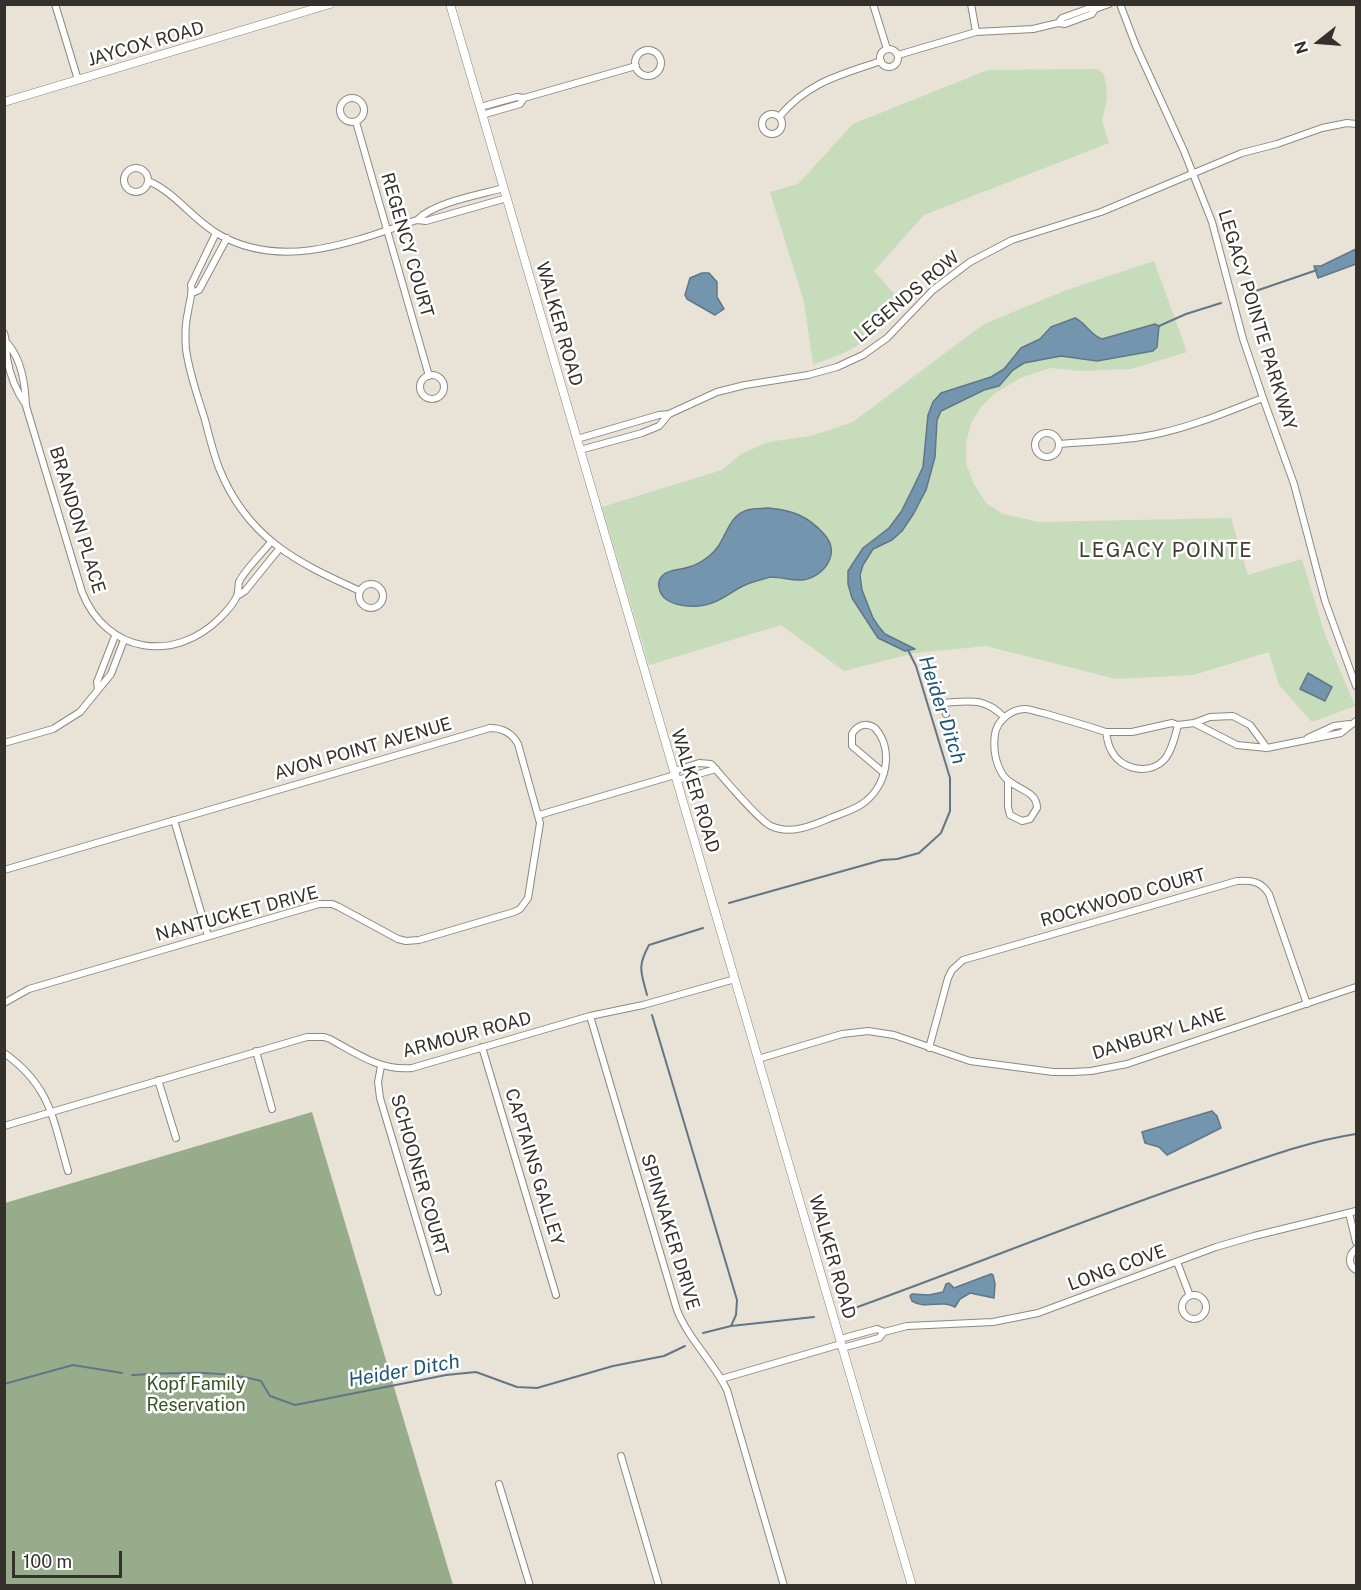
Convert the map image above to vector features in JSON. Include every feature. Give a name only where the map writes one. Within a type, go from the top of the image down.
[{"type":"street","points":[[55,4],[78,80]]},
{"type":"street","name":"JAYCOX ROAD","points":[[4,102],[330,4]]},
{"type":"street","name":"WALKER ROAD","points":[[450,4],[912,1586]]},
{"type":"street","points":[[873,4],[887,49]]},
{"type":"street","points":[[971,4],[976,32]]},
{"type":"street","points":[[898,55],[976,32],[1033,29],[1058,23],[1065,24],[1077,16],[1092,14],[1095,9],[1109,4]]},
{"type":"street","name":"LEGACY POINTE PARKWAY","points":[[1120,4],[1212,222],[1243,339],[1294,484],[1325,601],[1356,686]]},
{"type":"street","points":[[887,49],[892,49],[898,55],[898,62],[894,66],[885,66],[881,62],[880,55],[887,49]]},
{"type":"street","points":[[644,51],[653,51],[660,57],[660,66],[655,74],[641,74],[636,66],[637,57],[644,51]]},
{"type":"street","points":[[779,117],[792,101],[820,82],[881,62]]},
{"type":"street","points":[[481,111],[520,104],[524,98],[636,66]]},
{"type":"street","name":"REGENCY COURT","points":[[348,99],[356,99],[363,106],[364,114],[356,122],[348,122],[341,115],[340,106],[348,99]]},
{"type":"street","name":"REGENCY COURT","points":[[356,122],[429,376]]},
{"type":"street","name":"LEGENDS ROW","points":[[577,439],[669,414],[717,392],[808,375],[837,367],[863,355],[887,338],[933,290],[970,262],[1012,240],[1101,212],[1242,153],[1277,144],[1322,128],[1347,123],[1356,124]]},
{"type":"street","points":[[138,167],[146,172],[148,181],[144,189],[135,192],[127,188],[124,178],[128,170],[138,167]]},
{"type":"street","points":[[148,181],[161,186],[194,217],[226,238],[256,248],[295,252],[327,248],[417,220],[426,221],[507,198]]},
{"type":"street","points":[[417,220],[424,213],[439,207],[504,188]]},
{"type":"street","points":[[216,233],[191,285],[192,293],[186,325],[186,350],[191,375],[214,452],[234,498],[271,542],[306,566],[360,591]]},
{"type":"street","points":[[192,293],[199,290],[226,238]]},
{"type":"street","name":"BRANDON PLACE","points":[[4,333],[23,376],[26,406],[81,592],[94,615],[116,636],[151,646],[164,646],[199,634],[226,612],[237,596],[240,581],[271,542]]},
{"type":"street","name":"BRANDON PLACE","points":[[8,344],[7,354],[13,380],[26,406]]},
{"type":"street","name":"REGENCY COURT","points":[[429,376],[439,377],[444,385],[442,395],[437,399],[427,398],[421,391],[423,380],[429,376]]},
{"type":"street","points":[[1060,444],[1126,439],[1160,433],[1263,398]]},
{"type":"street","name":"LEGENDS ROW","points":[[580,450],[642,433],[659,426],[669,414]]},
{"type":"street","points":[[1047,433],[1056,436],[1060,444],[1054,456],[1045,458],[1037,453],[1035,444],[1039,436],[1047,433]]},
{"type":"street","name":"BRANDON PLACE","points":[[237,596],[245,591],[279,549]]},
{"type":"street","points":[[368,584],[377,585],[383,593],[382,603],[376,608],[366,608],[360,600],[360,591],[368,584]]},
{"type":"street","points":[[99,689],[97,682],[116,636]]},
{"type":"street","points":[[4,743],[53,729],[68,722],[86,707],[111,674],[124,640]]},
{"type":"street","points":[[946,714],[943,703],[972,700],[987,703],[1004,717]]},
{"type":"street","points":[[1008,782],[1010,815],[1022,821],[1030,819],[1037,808],[1036,800],[1030,793],[1008,782],[1001,772],[994,743],[996,730],[1004,717],[1024,709],[1106,732],[1132,732],[1172,723],[1178,725],[1194,723],[1210,717],[1233,716],[1250,725],[1267,748]]},
{"type":"street","points":[[1194,723],[1237,745],[1267,748],[1306,739],[1334,726],[1353,722]]},
{"type":"street","points":[[539,815],[675,775],[716,769],[770,826],[783,830],[795,830],[863,803],[880,784],[884,773],[886,761],[882,738],[872,725],[860,726],[852,734],[852,747],[884,773]]},
{"type":"street","points":[[1106,732],[1110,749],[1118,760],[1135,769],[1150,768],[1163,761],[1168,754],[1178,725]]},
{"type":"street","name":"AVON POINT AVENUE","points":[[4,870],[490,728],[504,730],[515,738],[539,815]]},
{"type":"street","name":"NANTUCKET DRIVE","points":[[4,1004],[29,989],[324,903],[339,907],[406,941],[419,940],[514,912],[525,904],[530,891],[540,823],[539,815]]},
{"type":"street","points":[[174,820],[208,936]]},
{"type":"street","name":"ROCKWOOD COURT","points":[[929,1047],[948,978],[952,970],[963,960],[1237,881],[1254,881],[1269,894],[1307,1004]]},
{"type":"street","name":"ARMOUR ROAD","points":[[4,1126],[307,1037],[324,1037],[381,1066],[397,1069],[412,1068],[590,1016],[644,1005],[735,979]]},
{"type":"street","name":"DANBURY LANE","points":[[758,1059],[842,1034],[860,1031],[894,1035],[970,1061],[1053,1072],[1091,1071],[1127,1064],[1356,987]]},
{"type":"street","name":"SPINNAKER DRIVE","points":[[590,1016],[677,1310],[691,1338],[721,1379],[729,1398],[784,1586]]},
{"type":"street","name":"CAPTAINS GALLEY","points":[[482,1047],[556,1295]]},
{"type":"street","points":[[256,1052],[272,1108]]},
{"type":"street","points":[[4,1053],[24,1068],[35,1080],[43,1094],[68,1171]]},
{"type":"street","name":"SCHOONER COURT","points":[[381,1066],[378,1082],[380,1098],[438,1292]]},
{"type":"street","points":[[158,1080],[176,1137]]},
{"type":"street","name":"LONG COVE","points":[[721,1379],[841,1343],[879,1338],[884,1332],[907,1326],[993,1322],[1038,1313],[1254,1236],[1356,1211]]},
{"type":"street","points":[[1349,1213],[1356,1242]]},
{"type":"street","points":[[1356,1249],[1350,1259],[1350,1264],[1356,1270]]},
{"type":"street","points":[[1177,1262],[1190,1296]]},
{"type":"street","points":[[621,1456],[659,1586]]},
{"type":"street","points":[[499,1484],[530,1586]]},
{"type":"green space","points":[[1096,69],[1103,73],[1106,83],[1107,99],[1102,121],[1109,143],[924,215],[874,271],[904,305],[863,342],[840,355],[813,364],[804,302],[770,192],[798,184],[853,124],[988,70]]},
{"type":"green space","points":[[1154,261],[1187,352],[1131,369],[1082,371],[1050,368],[1020,378],[994,394],[981,407],[971,423],[966,443],[966,464],[974,484],[986,503],[1003,514],[1039,522],[1231,518],[1248,575],[1302,559],[1324,632],[1355,706],[1312,722],[1279,685],[1269,652],[1193,675],[1116,679],[986,646],[915,653],[844,671],[781,625],[649,665],[602,507],[722,470],[741,454],[768,442],[811,436],[853,422],[984,324],[1064,291]]},
{"type":"green space","name":"Kopf Family Reservation","points":[[312,1112],[453,1585],[5,1585],[5,1203]]},
{"type":"water","points":[[1356,249],[1356,264],[1318,278],[1314,266],[1321,266]]},
{"type":"water","points":[[709,273],[717,282],[717,297],[724,309],[715,315],[687,299],[685,295],[690,278]]},
{"type":"water","points":[[1075,318],[1102,339],[1155,324],[1159,326],[1157,347],[1153,351],[1097,361],[1061,356],[1024,363],[1013,370],[999,386],[984,390],[941,411],[937,420],[935,457],[926,490],[902,531],[892,540],[873,549],[860,575],[862,590],[879,627],[885,634],[915,649],[905,651],[878,638],[852,598],[848,584],[848,571],[863,548],[889,528],[901,512],[923,467],[928,415],[933,402],[941,393],[991,377],[1004,369],[1021,348],[1040,339],[1051,327]]},
{"type":"water","points":[[768,508],[799,515],[824,534],[829,541],[831,556],[824,569],[811,578],[803,580],[771,577],[744,585],[717,601],[705,605],[684,606],[665,598],[659,585],[663,575],[694,565],[709,556],[715,551],[739,514],[751,509]]},
{"type":"water","points":[[1308,673],[1332,687],[1325,701],[1300,689]]},
{"type":"water","points":[[1212,1111],[1217,1116],[1221,1128],[1167,1155],[1159,1147],[1145,1143],[1142,1132]]},
{"type":"water","points":[[991,1274],[995,1284],[994,1298],[970,1293],[960,1299],[955,1307],[944,1304],[917,1304],[910,1296],[943,1292],[946,1284],[949,1283],[954,1288]]},
{"type":"waterway","name":"Heider Ditch","points":[[1244,295],[1317,270]]},
{"type":"waterway","name":"Heider Ditch","points":[[1159,326],[1186,314],[1221,303]]},
{"type":"waterway","name":"Heider Ditch","points":[[729,903],[882,860],[897,859],[919,853],[941,833],[950,811],[950,778],[916,666],[908,650]]},
{"type":"waterway","name":"Heider Ditch","points":[[647,995],[641,970],[649,945],[703,928]]},
{"type":"waterway","name":"Heider Ditch","points":[[652,1015],[737,1300],[736,1315],[731,1326],[703,1333]]},
{"type":"waterway","points":[[852,1309],[1115,1210],[1260,1159],[1298,1147],[1356,1134]]},
{"type":"waterway","points":[[731,1326],[814,1317]]},
{"type":"waterway","name":"Heider Ditch","points":[[132,1375],[197,1373],[245,1377],[261,1381],[270,1396],[295,1405],[446,1375],[476,1372],[517,1387],[537,1388],[613,1366],[664,1356],[685,1346]]},
{"type":"waterway","name":"Heider Ditch","points":[[4,1384],[73,1365],[122,1373]]},
{"type":"district","name":"LEGACY POINTE","points":[[1166,551]]}]
